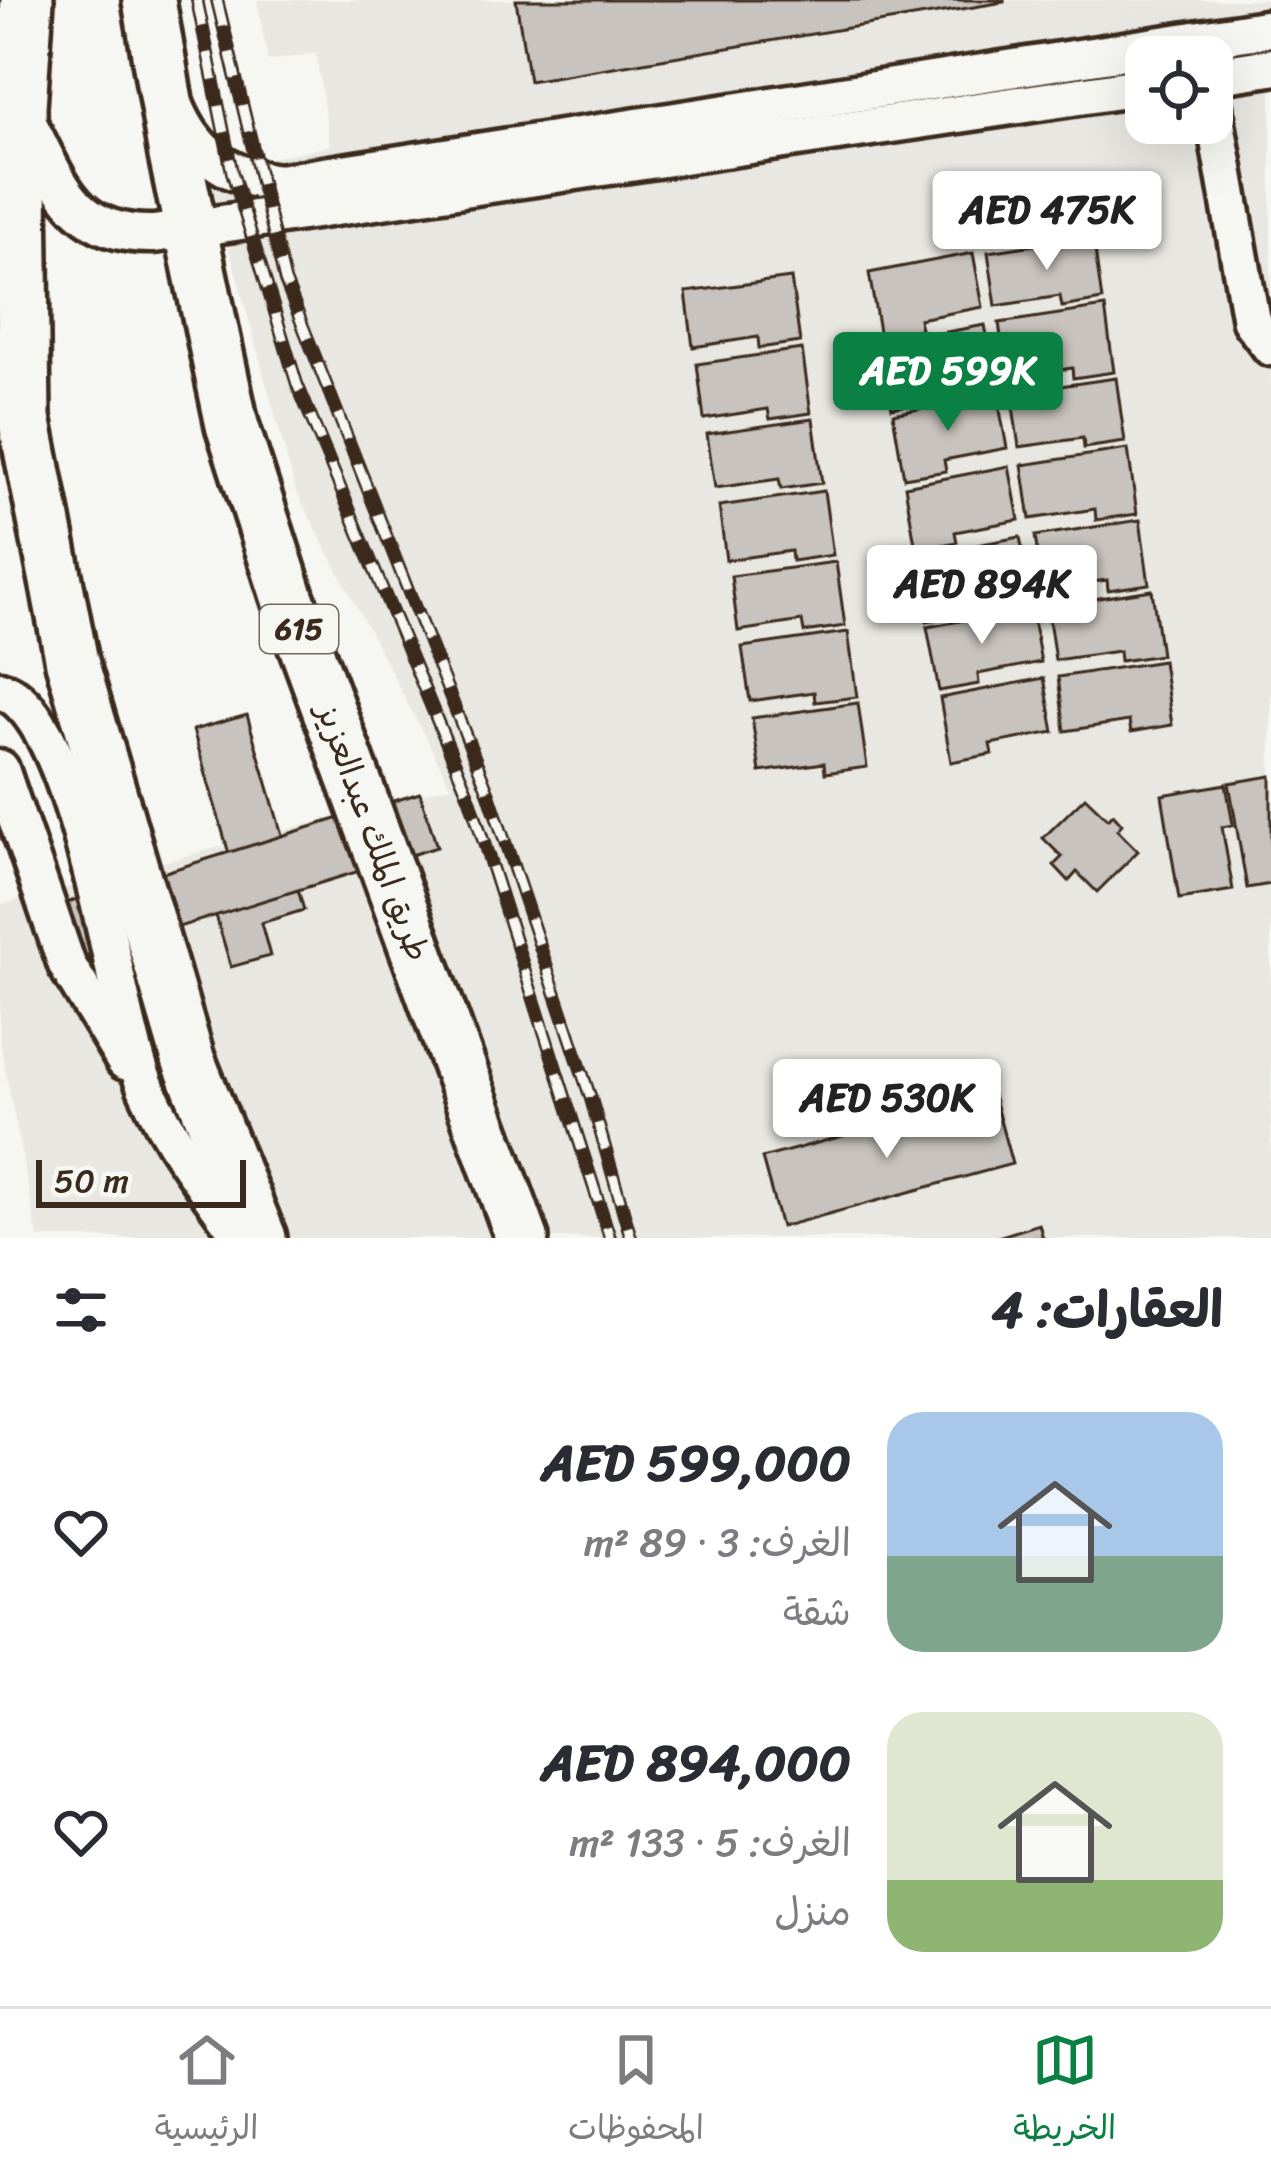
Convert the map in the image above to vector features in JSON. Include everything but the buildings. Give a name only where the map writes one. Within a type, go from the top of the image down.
[{"type":"highway","points":[[27,0],[20,107],[24,418],[72,662],[188,1059],[260,1238]]},
{"type":"highway","name":"طريق الملك عبدالعزيز","points":[[149,0],[232,425],[288,599],[522,1238]]},
{"type":"street","points":[[160,69],[181,119],[208,158],[232,172],[279,183],[1271,28]]},
{"type":"street","points":[[1233,73],[1271,67]]},
{"type":"street","points":[[20,107],[65,192],[93,225],[128,235],[191,231],[1125,89]]},
{"type":"street","points":[[1220,144],[1251,320],[1271,347]]},
{"type":"street","points":[[0,690],[34,712],[54,752],[117,966],[131,1046],[165,1126]]},
{"type":"street","points":[[0,769],[67,965],[165,1126],[242,1238]]},
{"type":"shaded area","points":[[257,0],[1271,0],[1271,1238],[38,1238],[0,1042],[0,905],[451,786],[296,491],[208,171],[330,146],[316,53],[268,61]]},
{"type":"railway","points":[[197,0],[232,172],[297,384],[470,799],[610,1238]]},
{"type":"railway","points":[[217,0],[285,281],[489,794],[591,1099],[631,1238]]}]
